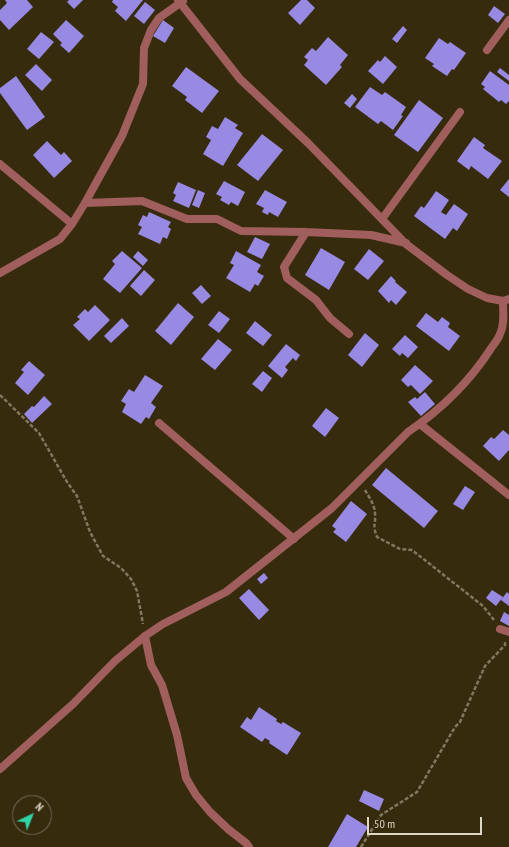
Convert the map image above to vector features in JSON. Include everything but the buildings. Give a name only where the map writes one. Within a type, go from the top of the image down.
[{"type":"street","points":[[0,273],[60,239],[72,224],[122,136],[143,84],[144,48],[151,30],[158,18],[181,1],[240,79],[308,143],[406,244],[468,289],[487,298],[506,300],[500,334],[478,367],[420,424],[408,432],[332,508],[294,540],[226,592],[163,624],[145,636],[115,660],[73,704],[0,769]]},
{"type":"street","points":[[487,50],[509,20]]},
{"type":"street","points":[[382,219],[460,112]]},
{"type":"street","points":[[0,164],[72,224]]},
{"type":"street","points":[[85,203],[142,201],[187,219],[217,219],[241,231],[371,235],[406,244]]},
{"type":"street","points":[[306,232],[284,267],[286,278],[316,300],[330,318],[349,334]]},
{"type":"street","points":[[159,423],[294,540]]},
{"type":"street","points":[[420,424],[509,495]]},
{"type":"street","points":[[500,629],[509,632]]},
{"type":"street","points":[[145,636],[151,665],[162,685],[177,735],[186,778],[196,795],[210,812],[228,830],[246,843],[249,847]]},
{"type":"path","points":[[0,395],[39,433],[67,482],[78,496],[90,532],[103,556],[121,568],[131,579],[137,591],[145,636]]},
{"type":"path","points":[[360,480],[374,506],[376,515],[373,528],[377,537],[400,549],[412,550],[483,606],[500,629],[505,644],[485,666],[460,722],[455,726],[417,792],[381,815],[361,847]]}]
